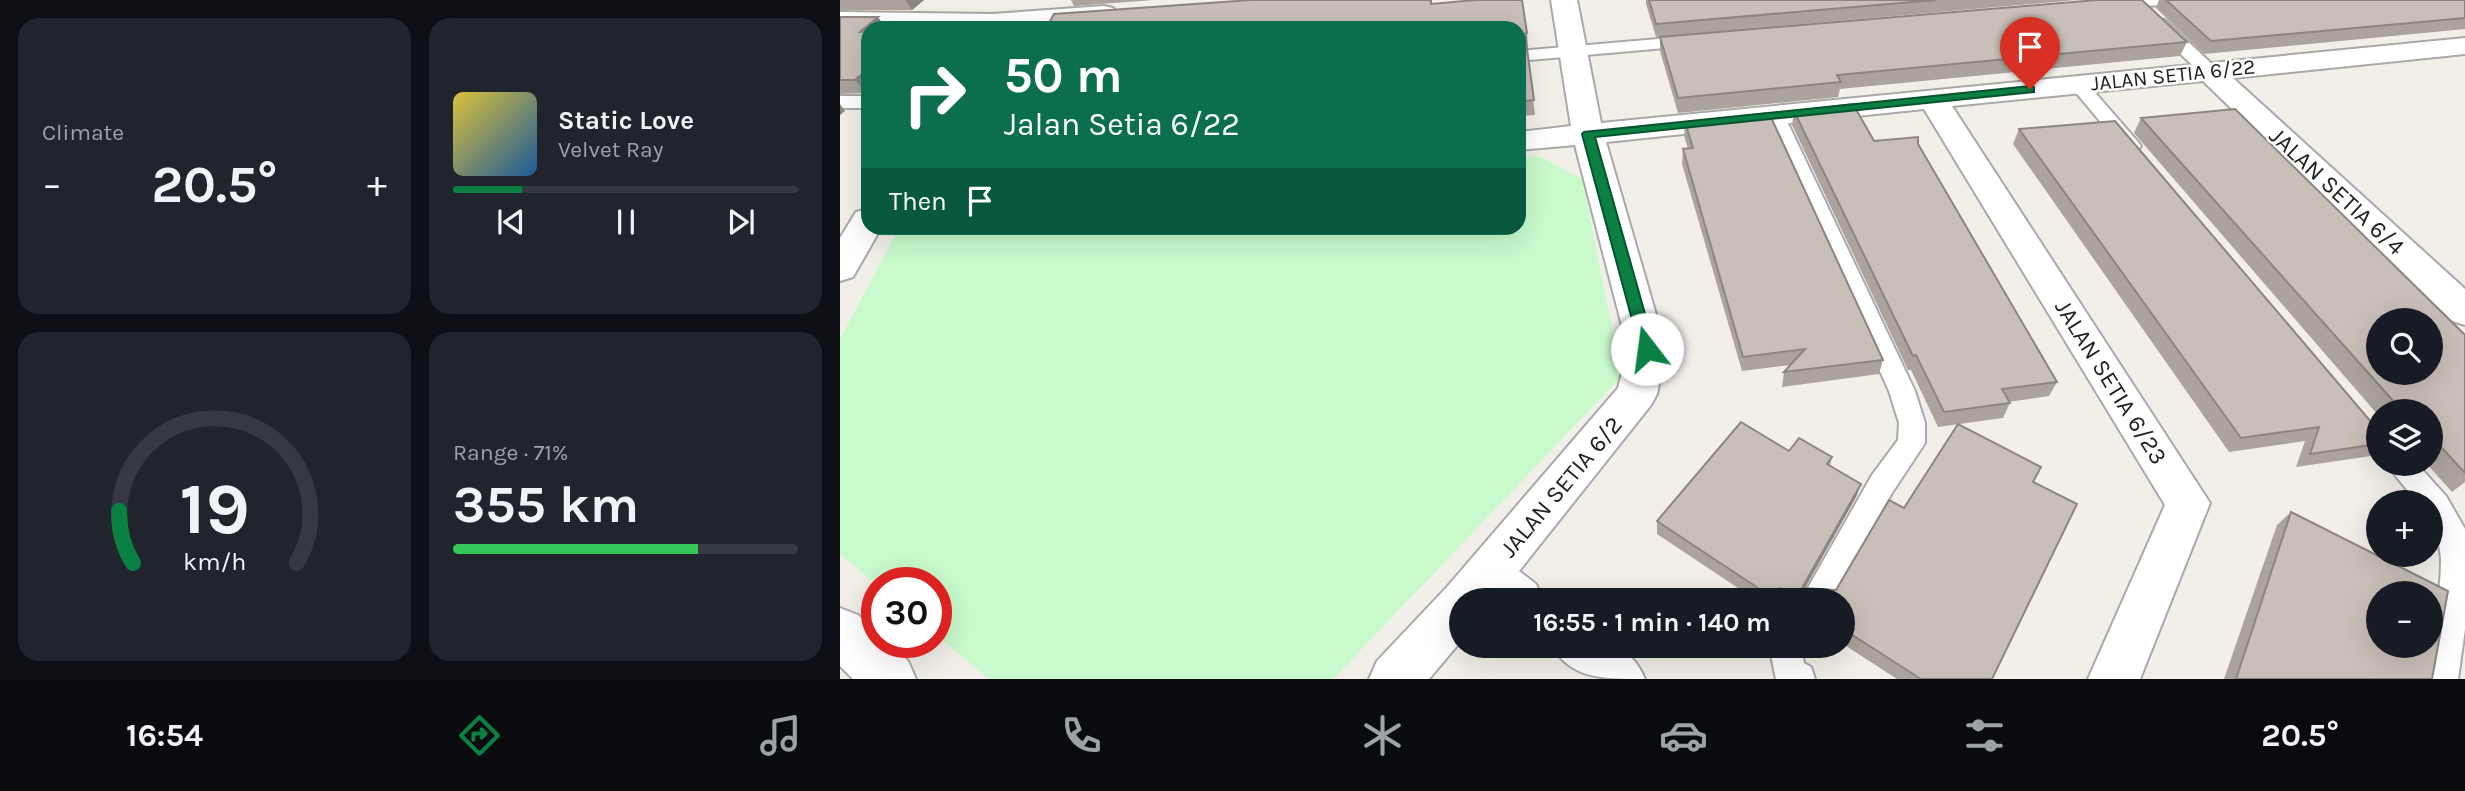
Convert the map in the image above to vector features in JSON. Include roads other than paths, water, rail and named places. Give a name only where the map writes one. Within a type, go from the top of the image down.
[{"type":"street","points":[[993,21],[1010,0]]},
{"type":"street","name":"JALAN SETIA 6/2","points":[[1488,588],[1637,394],[1647,349],[1588,134],[1563,0]]},
{"type":"street","points":[[1032,21],[1126,12]]},
{"type":"street","points":[[840,20],[870,21]]},
{"type":"street","name":"JALAN SETIA 6/22","points":[[1526,140],[2465,46]]},
{"type":"street","name":"JALAN SETIA 6/4","points":[[2210,72],[2465,312]]},
{"type":"street","name":"JALAN SETIA 6/23","points":[[1933,99],[2188,503],[2114,679]]},
{"type":"street","points":[[840,268],[861,232]]},
{"type":"street","name":"JALAN SETIA 6/2","points":[[1395,679],[1449,627]]},
{"type":"street","points":[[840,632],[890,679]]},
{"type":"street","points":[[1592,658],[1619,679]]},
{"type":"lane","points":[[2095,6],[2163,0]]},
{"type":"lane","points":[[2136,1],[2210,72]]},
{"type":"lane","points":[[1526,55],[1710,40]]},
{"type":"lane","points":[[2079,85],[2149,168]]},
{"type":"lane","points":[[840,102],[861,103]]},
{"type":"lane","points":[[1774,115],[1902,391],[1912,423],[1911,443],[1882,484],[1823,588]]},
{"type":"lane","points":[[2410,476],[2441,512],[2453,535],[2455,569],[2442,679]]},
{"type":"lane","points":[[1787,658],[1789,672],[1799,679]]}]
